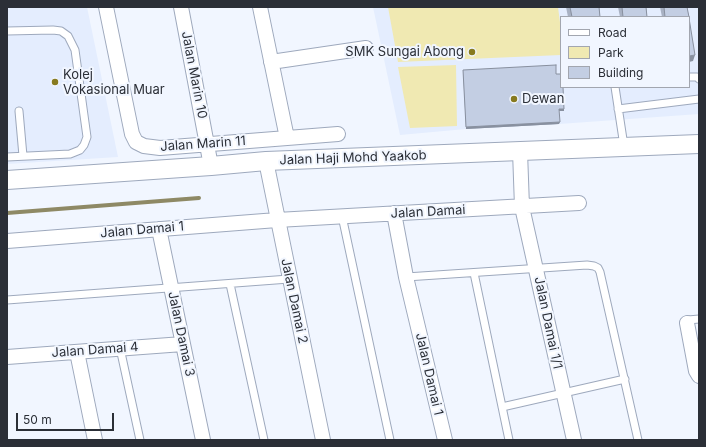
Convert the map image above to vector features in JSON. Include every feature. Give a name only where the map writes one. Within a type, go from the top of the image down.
[{"type":"street","name":"Jalan Marin 11","points":[[106,7],[132,134],[136,142],[144,146],[160,148],[338,134]]},
{"type":"street","name":"Jalan Marin 10","points":[[181,7],[211,166]]},
{"type":"street","points":[[260,7],[286,138]]},
{"type":"street","points":[[271,62],[366,48]]},
{"type":"street","name":"Jalan Haji Mohd Yaakob","points":[[7,180],[266,161],[699,144]]},
{"type":"street","name":"Jalan Damai 1/1","points":[[520,151],[522,207],[574,440]]},
{"type":"street","name":"Jalan Damai 2","points":[[266,161],[323,440]]},
{"type":"street","name":"Jalan Damai","points":[[276,214],[342,216],[579,203]]},
{"type":"street","name":"Jalan Damai 1","points":[[394,213],[406,277],[444,440]]},
{"type":"street","name":"Jalan Damai 1","points":[[7,241],[158,229],[276,214]]},
{"type":"street","name":"Jalan Damai 3","points":[[158,229],[203,440]]},
{"type":"street","points":[[693,321],[696,372],[699,376]]},
{"type":"street","name":"Jalan Damai 4","points":[[7,356],[183,344]]},
{"type":"street","points":[[77,352],[95,440]]},
{"type":"lane","points":[[7,31],[53,30],[68,36],[75,50],[87,137],[80,150],[70,154],[7,157]]},
{"type":"lane","points":[[615,88],[624,147]]},
{"type":"lane","points":[[618,109],[699,99]]},
{"type":"lane","points":[[19,111],[23,156]]},
{"type":"lane","points":[[342,216],[390,440]]},
{"type":"lane","points":[[406,277],[536,270],[587,265],[598,268],[638,440]]},
{"type":"lane","points":[[474,273],[509,439],[501,440]]},
{"type":"lane","points":[[7,300],[290,279]]},
{"type":"lane","points":[[230,284],[264,440]]},
{"type":"lane","points":[[120,348],[140,440]]},
{"type":"lane","points":[[502,407],[625,379]]},
{"type":"shaded area","name":"Kolej Vokasional Muar","points":[[7,7],[87,7],[118,157],[7,164]]},
{"type":"shaded area","name":"SMK Sungai Abong","points":[[373,7],[699,7],[699,114],[466,129],[400,135]]},
{"type":"green space","points":[[388,7],[558,7],[560,22],[560,55],[398,62]]},
{"type":"green space","points":[[456,65],[457,126],[410,128],[398,67]]},
{"type":"building","points":[[570,7],[599,7],[600,16],[572,16]]},
{"type":"building","points":[[622,7],[646,7],[647,16],[623,16]]},
{"type":"building","points":[[664,7],[687,7],[689,16],[665,16]]},
{"type":"building","points":[[690,24],[695,55],[690,56]]},
{"type":"building","name":"Dewan","points":[[556,65],[556,74],[560,74],[560,88],[563,88],[564,109],[559,109],[560,122],[466,127],[463,70]]},
{"type":"waterway","points":[[7,213],[199,198]]},
{"type":"place","name":"SMK Sungai Abong","points":[[472,52]]},
{"type":"place","name":"Kolej Vokasional Muar","points":[[55,82]]},
{"type":"place","name":"Dewan","points":[[514,99]]}]
